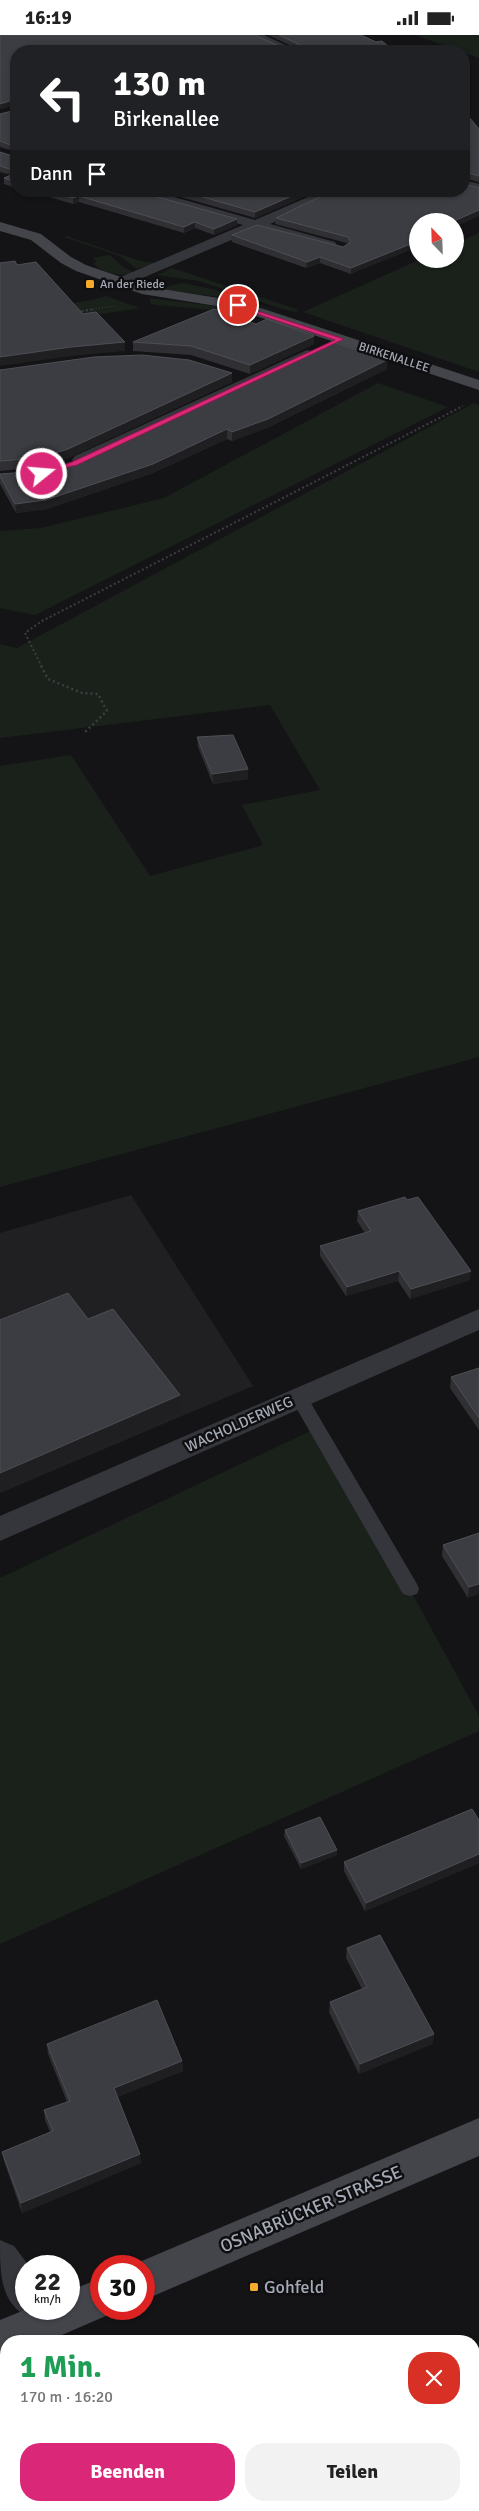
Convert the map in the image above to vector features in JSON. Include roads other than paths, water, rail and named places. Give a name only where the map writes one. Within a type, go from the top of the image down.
[{"type":"street","points":[[254,35],[278,45]]},
{"type":"street","points":[[171,197],[256,224],[342,248]]},
{"type":"street","points":[[121,282],[320,197]]},
{"type":"street","name":"BIRKENALLEE","points":[[0,226],[36,237],[81,268],[147,291],[238,305],[479,385]]},
{"type":"street","points":[[66,466],[341,339]]},
{"type":"street","points":[[226,373],[249,381]]},
{"type":"street","name":"WACHOLDERWEG","points":[[0,1529],[479,1319]]},
{"type":"street","name":"OSNABRÜCKER STRASSE","points":[[155,2275],[479,2137]]},
{"type":"street","points":[[0,2260],[15,2281]]},
{"type":"street","points":[[10,2335],[35,2320]]},
{"type":"lane","points":[[299,1397],[410,1589]]},
{"type":"place","name":"An der Riede","points":[[90,284]]},
{"type":"place","name":"Gohfeld","points":[[254,2287]]}]
